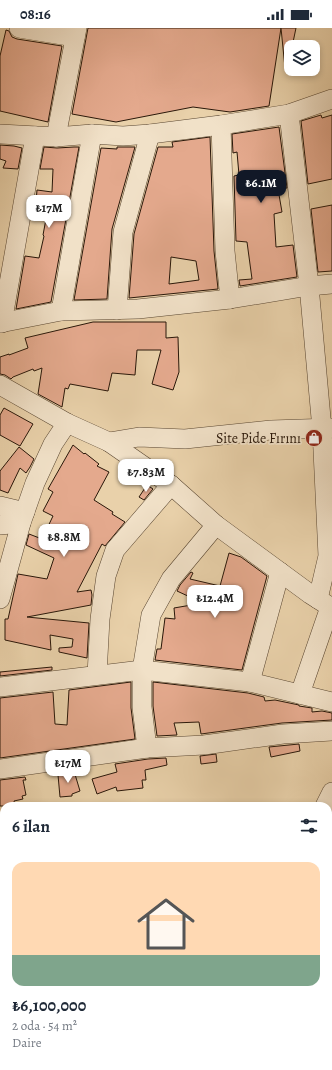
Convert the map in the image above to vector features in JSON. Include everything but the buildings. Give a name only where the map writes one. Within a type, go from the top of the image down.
[{"type":"street","points":[[18,28],[76,32],[56,137]]},
{"type":"street","points":[[0,134],[56,137],[92,134],[123,136],[150,134],[221,125],[289,114],[332,99]]},
{"type":"street","points":[[289,114],[327,428],[327,605],[300,694]]},
{"type":"street","points":[[221,125],[225,251],[230,299]]},
{"type":"street","points":[[61,311],[92,134]]},
{"type":"street","points":[[117,310],[123,232],[150,134]]},
{"type":"street","points":[[36,136],[1,323],[61,311],[138,309],[230,299],[309,286],[332,284]]},
{"type":"street","points":[[0,385],[67,423],[109,442],[171,485],[216,524],[327,605]]},
{"type":"street","points":[[0,599],[23,517],[35,483],[53,444],[67,423]]},
{"type":"street","points":[[109,442],[139,437],[185,439],[270,430],[327,428]]},
{"type":"street","points":[[97,675],[100,619],[106,576],[115,550],[171,485]]},
{"type":"street","points":[[0,506],[23,517]]},
{"type":"street","points":[[0,525],[23,517]]},
{"type":"street","points":[[147,748],[142,707],[142,670],[151,615],[171,579],[216,524]]},
{"type":"street","points":[[250,682],[280,572]]},
{"type":"street","points":[[0,687],[142,670],[250,682],[332,702]]},
{"type":"street","points":[[0,769],[147,748],[204,745],[283,734],[332,731]]},
{"type":"street","points":[[327,802],[332,792]]},
{"type":"place","name":"Site Pide Fırını","points":[[314,438]]}]
